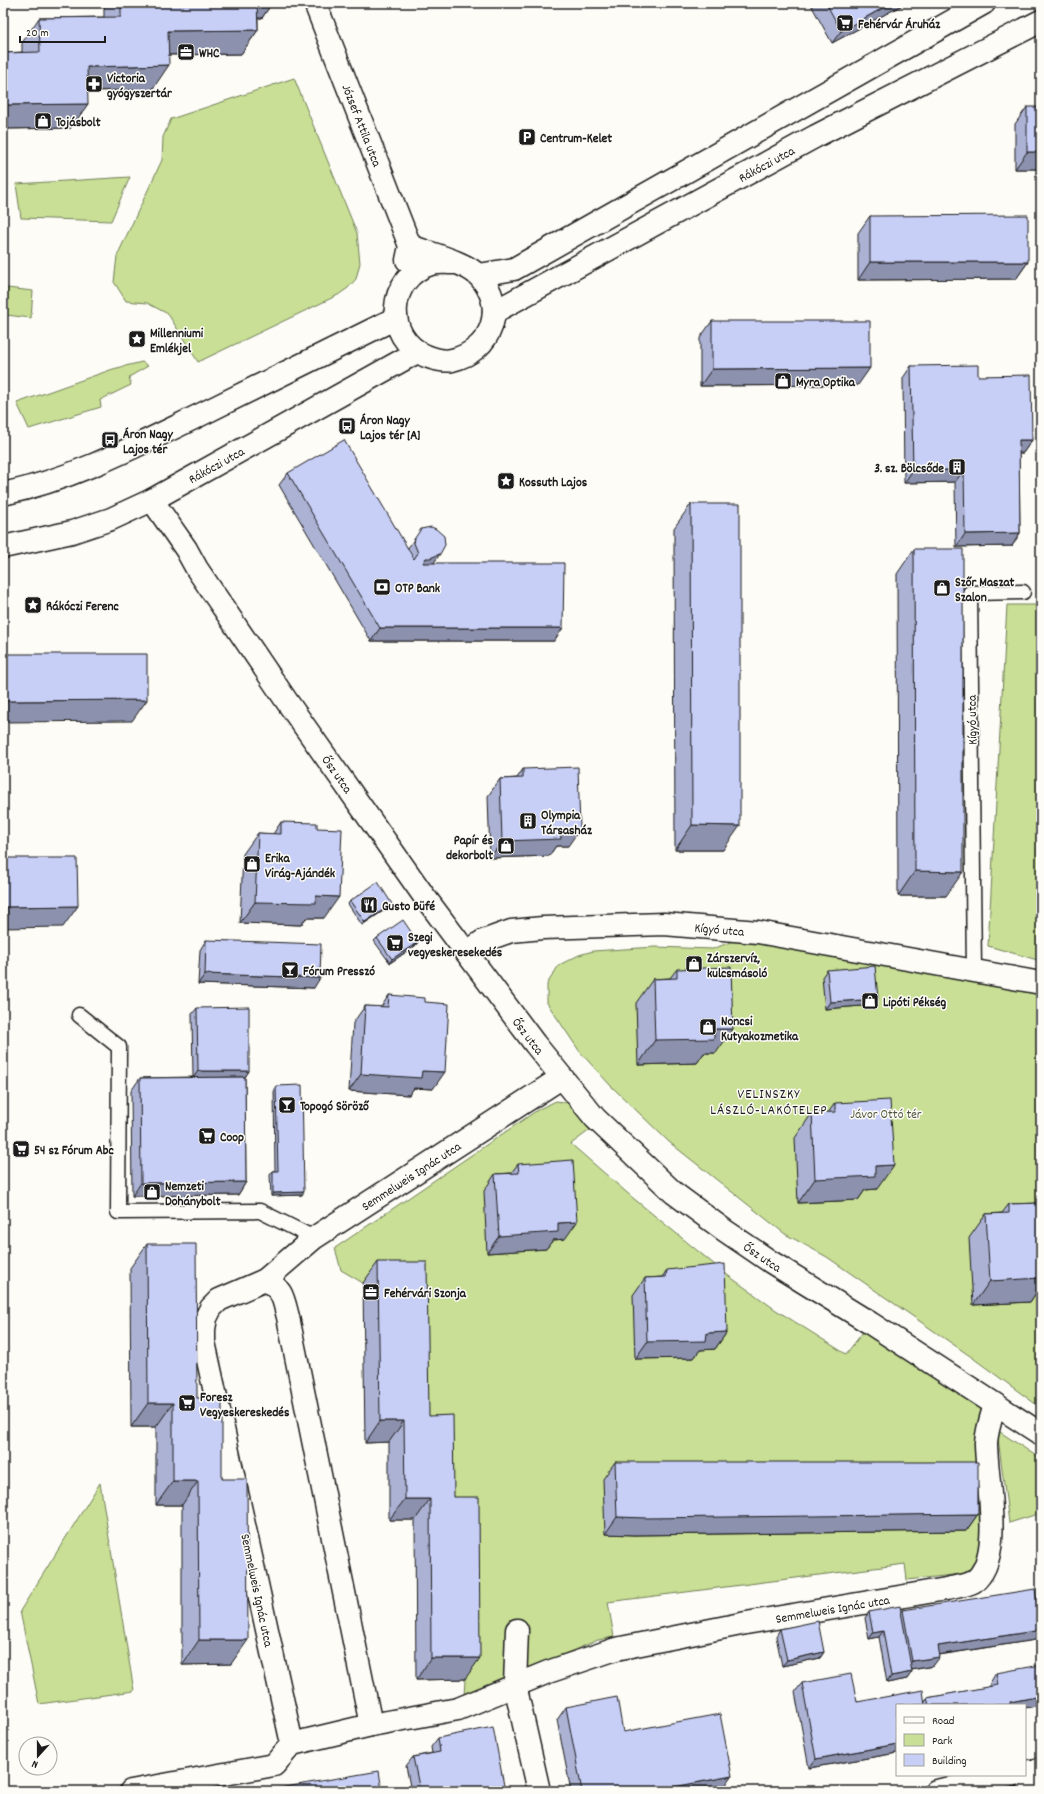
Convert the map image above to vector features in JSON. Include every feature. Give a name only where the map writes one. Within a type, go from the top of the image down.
[{"type":"street","name":"József Attila utca","points":[[315,3],[410,246]]},
{"type":"street","points":[[479,275],[514,269],[984,3]]},
{"type":"street","name":"Rákóczi utca","points":[[494,312],[816,136],[1041,20]]},
{"type":"street","points":[[410,246],[455,263],[468,267],[479,275],[487,286],[493,298],[494,312],[491,329],[482,344],[468,355],[451,360],[434,359],[417,352],[407,343],[400,331],[396,318],[398,295],[410,246]]},
{"type":"street","points":[[398,295],[411,275],[431,264],[455,263]]},
{"type":"street","points":[[3,494],[46,483],[86,469],[163,433],[396,318]]},
{"type":"street","name":"Rákóczi utca","points":[[3,547],[72,532],[110,519],[152,500],[417,352]]},
{"type":"street","name":"Ősz utca","points":[[152,500],[288,703],[424,896],[561,1078],[595,1118],[674,1193],[771,1262],[870,1323],[1041,1434]]},
{"type":"street","name":"Kígyó utca","points":[[467,952],[483,941],[511,931],[543,928],[664,924],[758,932],[1041,983]]},
{"type":"street","name":"Semmelweis Ignác utca","points":[[561,1078],[314,1238],[265,1280],[219,1300],[211,1308],[206,1318],[204,1342],[292,1744],[370,1725],[458,1709],[599,1654],[616,1649],[746,1623],[946,1589],[972,1583],[982,1573],[987,1564],[992,1536],[986,1443],[988,1424],[995,1405]]},
{"type":"street","points":[[265,1280],[275,1285],[282,1292],[288,1317],[370,1725]]},
{"type":"street","points":[[517,1630],[515,1686],[539,1791]]},
{"type":"street","points":[[131,1791],[274,1765],[292,1744]]},
{"type":"street","points":[[936,1791],[1028,1776]]},
{"type":"lane","name":"Kígyó utca","points":[[974,972],[970,593],[1023,592]]},
{"type":"lane","points":[[79,1015],[119,1048],[118,1212],[260,1211],[314,1238]]},
{"type":"green space","points":[[294,78],[357,233],[360,263],[356,279],[348,288],[338,295],[198,362],[168,314],[147,303],[126,301],[114,282],[117,256],[162,160],[163,137],[171,119]]},
{"type":"green space","points":[[130,177],[111,221],[21,218],[16,184]]},
{"type":"green space","points":[[7,288],[33,291],[31,318],[6,315]]},
{"type":"green space","points":[[142,362],[148,366],[129,377],[131,385],[100,400],[101,407],[29,429],[17,403],[113,369]]},
{"type":"green space","points":[[1007,605],[1041,605],[1041,961],[988,946]]},
{"type":"green space","name":"Jávor Ottó tér","points":[[755,932],[1041,983],[1041,1408],[970,1356],[827,1257],[785,1234],[669,1142],[610,1085],[580,1052],[547,1003],[547,984],[559,965],[579,955],[593,951],[655,947],[713,949]]},
{"type":"green space","points":[[556,1101],[569,1103],[590,1130],[571,1144],[633,1198],[726,1274],[776,1310],[846,1354],[870,1323],[995,1405],[992,1535],[976,1566],[962,1574],[907,1580],[905,1564],[608,1602],[614,1637],[598,1640],[464,1696],[465,1679],[414,1437],[412,1283],[363,1283],[341,1270],[335,1248],[539,1109]]},
{"type":"green space","points":[[997,1430],[1041,1459],[1041,1513],[1009,1523]]},
{"type":"green space","points":[[100,1483],[134,1691],[39,1704],[20,1611]]},
{"type":"building","points":[[121,3],[257,3],[258,30],[168,31],[169,65],[87,67],[88,104],[3,105],[3,53],[40,52],[39,18],[121,17]]},
{"type":"building","points":[[826,3],[892,3],[841,31]]},
{"type":"building","points":[[1027,107],[1041,107],[1041,152],[1027,152]]},
{"type":"building","points":[[1028,215],[1028,262],[870,262],[870,216]]},
{"type":"building","points":[[712,321],[870,321],[870,368],[712,369]]},
{"type":"building","name":"3. sz. Bölcsőde","points":[[978,365],[978,376],[1031,375],[1032,440],[1019,440],[1020,533],[965,534],[964,470],[913,470],[911,366]]},
{"type":"building","points":[[344,440],[414,559],[418,553],[414,543],[415,538],[421,529],[431,527],[436,529],[444,536],[445,545],[440,554],[426,558],[423,563],[564,563],[563,628],[380,628],[288,473]]},
{"type":"building","points":[[691,504],[740,504],[740,826],[692,825]]},
{"type":"building","points":[[914,549],[963,549],[963,872],[915,871]]},
{"type":"building","points":[[3,654],[147,654],[147,700],[3,701]]},
{"type":"building","name":"Olympia Társasház","points":[[578,767],[580,829],[560,830],[561,839],[502,841],[500,779],[523,778],[523,769]]},
{"type":"building","points":[[281,822],[317,823],[317,828],[342,829],[339,897],[316,896],[316,903],[255,902],[258,833],[281,834]]},
{"type":"building","points":[[3,858],[77,858],[78,906],[3,907]]},
{"type":"building","name":"Gusto Büfé","points":[[378,882],[392,904],[365,922],[350,901]]},
{"type":"building","name":"Szegi vegyeskeresekedés","points":[[403,920],[418,942],[392,959],[377,938]]},
{"type":"building","points":[[206,940],[321,944],[320,978],[205,974]]},
{"type":"building","points":[[875,966],[878,999],[830,1002],[827,970]]},
{"type":"building","points":[[731,967],[733,1029],[714,1029],[714,1039],[655,1040],[653,979],[677,978],[677,969]]},
{"type":"building","points":[[389,995],[425,998],[425,1002],[449,1004],[445,1072],[422,1071],[421,1078],[361,1074],[365,1006],[388,1007]]},
{"type":"building","points":[[249,1007],[249,1071],[198,1071],[197,1008]]},
{"type":"building","points":[[245,1077],[246,1182],[141,1183],[140,1078]]},
{"type":"building","points":[[302,1085],[304,1192],[273,1193],[273,1171],[278,1171],[276,1086]]},
{"type":"building","points":[[890,1100],[894,1165],[875,1166],[875,1176],[815,1179],[812,1113],[835,1112],[835,1103]]},
{"type":"building","points":[[573,1160],[577,1222],[558,1223],[558,1232],[499,1236],[495,1174],[519,1173],[518,1164]]},
{"type":"building","points":[[1041,1203],[1041,1278],[990,1281],[986,1214],[1009,1213],[1009,1204]]},
{"type":"building","points":[[147,1244],[196,1244],[197,1398],[222,1398],[222,1479],[247,1479],[248,1640],[199,1640],[198,1481],[173,1481],[173,1403],[148,1403]]},
{"type":"building","points":[[378,1262],[427,1262],[429,1416],[453,1415],[454,1497],[479,1497],[480,1658],[431,1658],[430,1499],[405,1499],[404,1421],[380,1421]]},
{"type":"building","points":[[725,1264],[727,1332],[707,1333],[706,1341],[647,1342],[645,1278],[666,1277],[667,1270]]},
{"type":"building","points":[[615,1462],[978,1462],[978,1514],[646,1518],[617,1517]]},
{"type":"building","points":[[1035,1589],[1041,1630],[938,1646],[940,1657],[912,1661],[903,1610]]},
{"type":"building","points":[[900,1606],[912,1672],[891,1676],[883,1631],[873,1633],[869,1612]]},
{"type":"building","points":[[818,1621],[824,1652],[787,1660],[780,1629]]},
{"type":"building","points":[[1041,1665],[1041,1696],[1010,1702],[1010,1704],[929,1704],[927,1698],[998,1685],[996,1673]]},
{"type":"building","points":[[851,1674],[857,1702],[923,1690],[925,1704],[896,1704],[896,1744],[816,1759],[802,1683]]},
{"type":"building","points":[[617,1697],[623,1732],[720,1714],[732,1776],[652,1791],[582,1791],[566,1707]]},
{"type":"building","points":[[493,1727],[505,1791],[420,1791],[413,1757],[440,1752],[438,1738]]},
{"type":"building","points":[[379,1771],[382,1791],[262,1791]]},
{"type":"place","name":"Fehérvár Áruház","points":[[845,23]]},
{"type":"place","name":"WHC","points":[[186,52]]},
{"type":"place","name":"Victoria gyógyszertár","points":[[94,84]]},
{"type":"place","name":"Tojásbolt","points":[[43,121]]},
{"type":"place","name":"Centrum-Kelet","points":[[527,137]]},
{"type":"place","name":"Millenniumi Emlékjel","points":[[137,339]]},
{"type":"place","name":"Myra Optika","points":[[783,381]]},
{"type":"place","name":"Áron Nagy Lajos tér [A]","points":[[347,426]]},
{"type":"place","name":"Áron Nagy Lajos tér","points":[[110,440]]},
{"type":"place","name":"3. sz. Bölcsőde","points":[[957,467]]},
{"type":"place","name":"Kossuth Lajos","points":[[506,481]]},
{"type":"place","name":"OTP Bank","points":[[382,587]]},
{"type":"place","name":"Szőr Maszat Szalon","points":[[942,588]]},
{"type":"place","name":"Rákóczi Ferenc","points":[[33,605]]},
{"type":"place","name":"Olympia Társasház","points":[[528,821]]},
{"type":"place","name":"Papír és dekorbolt","points":[[506,846]]},
{"type":"place","name":"Erika Virág-Ajándék","points":[[252,864]]},
{"type":"place","name":"Gusto Büfé","points":[[369,905]]},
{"type":"place","name":"Szegi vegyeskeresekedés","points":[[395,943]]},
{"type":"place","name":"Zárszervíz, kulcsmásoló","points":[[694,964]]},
{"type":"place","name":"Fórum Presszó","points":[[290,970]]},
{"type":"place","name":"Lipóti Pékség","points":[[870,1001]]},
{"type":"place","name":"Noncsi Kutyakozmetika","points":[[708,1027]]},
{"type":"place","name":"Topogó Söröző","points":[[287,1105]]},
{"type":"place","name":"Coop","points":[[207,1136]]},
{"type":"place","name":"54 sz Fórum Abc","points":[[21,1149]]},
{"type":"place","name":"Nemzeti Dohánybolt","points":[[152,1192]]},
{"type":"place","name":"Fehérvári Szonja","points":[[371,1292]]},
{"type":"place","name":"Foresz Vegyeskereskedés","points":[[187,1403]]},
{"type":"district","name":"VELINSZKY LÁSZLÓ-LAKÓTELEP","points":[[769,1102]]}]
